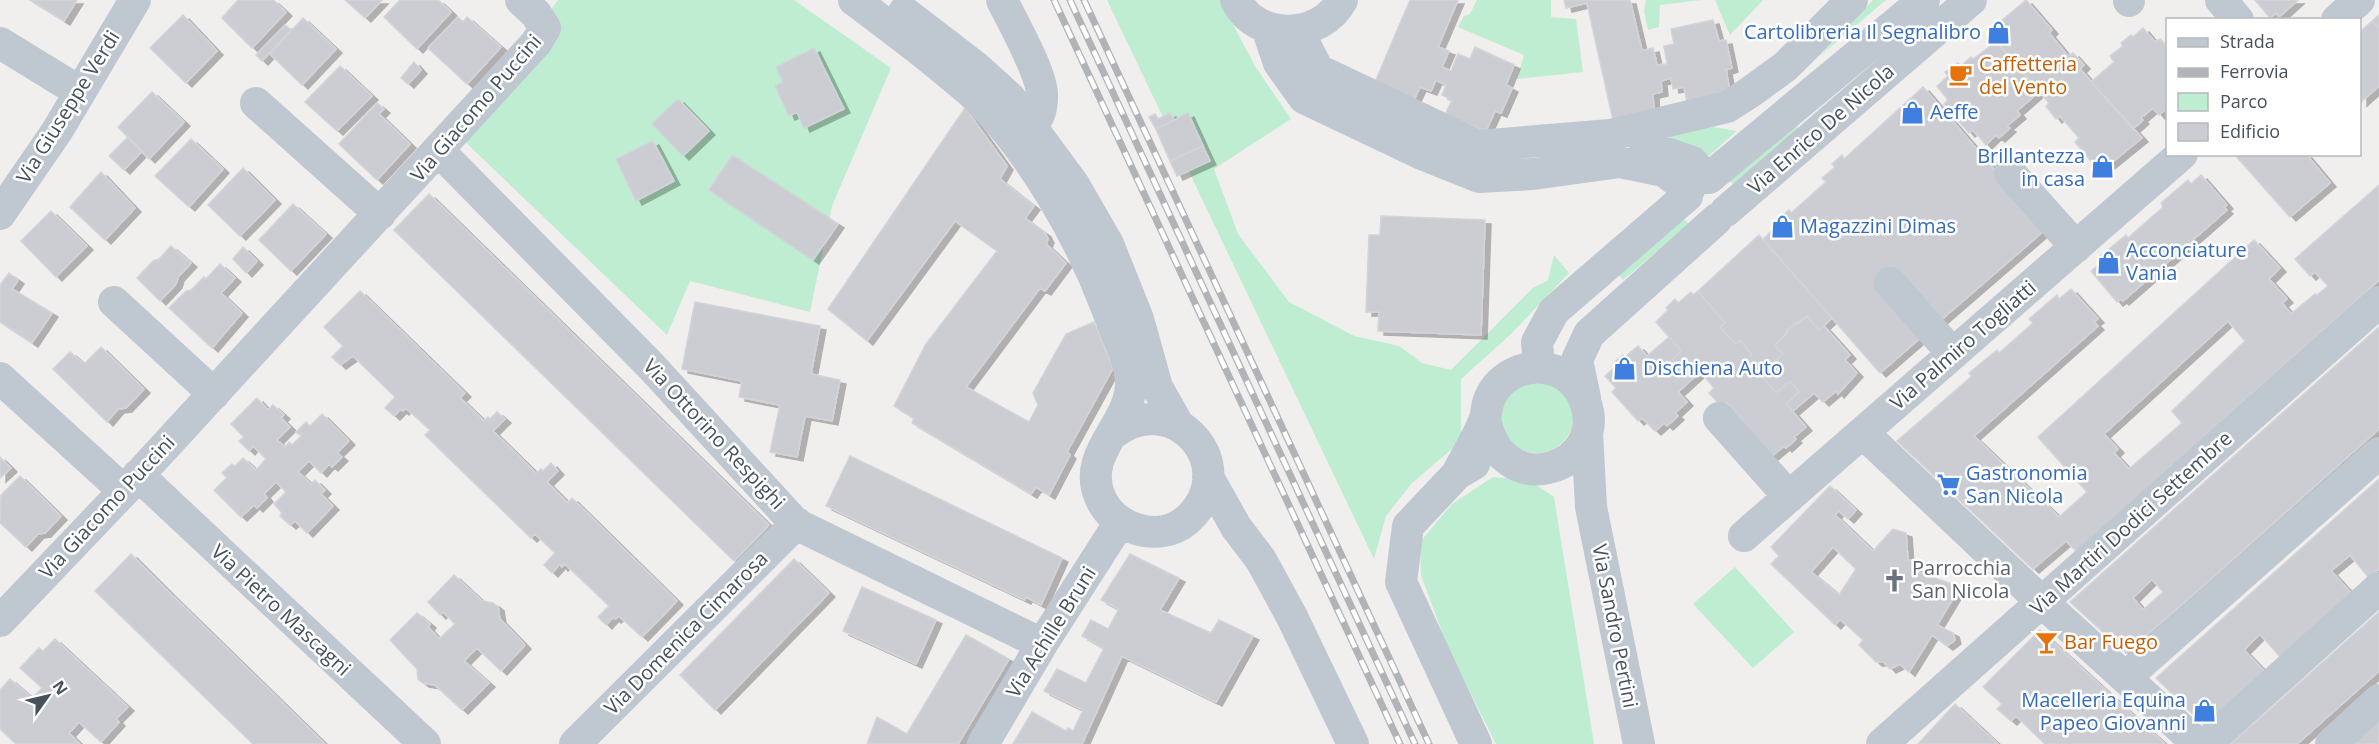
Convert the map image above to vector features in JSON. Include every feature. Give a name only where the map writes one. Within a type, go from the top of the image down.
[{"type":"street","name":"Via Giuseppe Verdi","points":[[0,214],[57,131],[135,0]]},
{"type":"street","name":"Via Giacomo Puccini","points":[[0,621],[214,394],[536,43],[546,28],[536,14],[521,0]]},
{"type":"street","points":[[854,0],[976,96],[999,120],[1055,202],[1092,270],[1126,359],[1131,383],[1127,407],[1114,433],[1103,447],[1097,462],[1095,479],[1103,503],[1108,510],[1120,522],[1139,530],[1160,531],[1173,528],[1185,521],[1197,509],[1205,493],[1208,477]]},
{"type":"street","points":[[887,0],[977,68],[1010,98],[1074,185],[1108,244],[1138,319],[1157,387],[1179,426]]},
{"type":"street","points":[[1002,0],[1043,94],[1040,117],[1031,126]]},
{"type":"street","points":[[1236,0],[1250,18],[1267,28],[1282,32],[1314,27],[1328,18],[1342,0]]},
{"type":"street","points":[[1298,31],[1318,70],[1478,146],[1610,135],[1727,106],[1786,66],[1852,0]]},
{"type":"street","name":"Via Enrico De Nicola","points":[[1539,366],[1537,342],[1554,311],[1698,186],[1924,0]]},
{"type":"street","name":"Via Enrico De Nicola","points":[[1586,401],[1577,360],[1589,334],[1721,215],[1971,0]]},
{"type":"street","points":[[2221,0],[2236,18]]},
{"type":"street","points":[[2339,18],[2359,0]]},
{"type":"street","points":[[1267,28],[1279,63],[1304,98],[1424,155],[1479,177],[1533,174],[1620,162],[1664,171],[1698,186]]},
{"type":"street","points":[[0,43],[80,92]]},
{"type":"street","points":[[256,103],[380,214]]},
{"type":"street","points":[[1727,106],[1770,128]]},
{"type":"street","points":[[1610,135],[1692,162],[1698,186],[1688,207],[1698,219],[1706,221],[1721,215]]},
{"type":"street","name":"Via Ottorino Respighi","points":[[439,151],[651,366],[797,523],[1042,644]]},
{"type":"street","name":"Via Palmiro Togliatti","points":[[1744,536],[2180,156]]},
{"type":"street","points":[[2010,173],[2076,247]]},
{"type":"street","points":[[1890,283],[1953,354]]},
{"type":"street","points":[[114,302],[214,394]]},
{"type":"street","name":"Via Martiri Dodici Settembre","points":[[1882,744],[2379,302]]},
{"type":"street","points":[[1457,474],[1485,419],[1488,402],[1495,387],[1507,376],[1522,369],[1539,366],[1568,377],[1578,387],[1586,401],[1588,416],[1587,432],[1581,446],[1570,458],[1557,466],[1541,470],[1524,468],[1509,461],[1496,450],[1488,435],[1485,419]]},
{"type":"street","name":"Via Pietro Mascagni","points":[[0,378],[131,483],[425,744]]},
{"type":"street","points":[[1719,418],[1790,497]]},
{"type":"street","points":[[1114,433],[1133,422],[1145,419],[1156,419],[1179,426],[1189,432],[1203,452],[1208,477],[1236,527],[1261,560],[1292,617],[1353,744]]},
{"type":"street","name":"Via Sandro Pertini","points":[[1587,432],[1591,507],[1639,744]]},
{"type":"street","points":[[1863,433],[2042,602],[2198,744]]},
{"type":"street","points":[[1476,744],[1401,582],[1408,526],[1457,474],[1496,450]]},
{"type":"street","points":[[2126,677],[2379,453]]},
{"type":"street","name":"Via Sandro Pertini","points":[[1557,466],[1591,507]]},
{"type":"street","points":[[1185,521],[1214,531],[1261,560]]},
{"type":"street","name":"Via Achille Bruni","points":[[983,744],[1042,644],[1120,522]]},
{"type":"street","name":"Via Domenica Cimarosa","points":[[575,744],[797,523]]},
{"type":"street","points":[[2206,744],[2379,588]]},
{"type":"street","points":[[2331,744],[2379,700]]},
{"type":"green space","points":[[558,0],[794,0],[891,68],[832,206],[810,312],[690,281],[667,335],[460,137]]},
{"type":"green space","points":[[1107,0],[1220,0],[1255,66],[1291,119],[1214,169],[1238,234],[1289,302],[1354,336],[1399,346],[1422,363],[1451,370],[1533,288],[1548,280],[1554,255],[1569,273],[1511,334],[1461,379],[1461,441],[1412,483],[1386,516],[1374,559]]},
{"type":"green space","points":[[1477,0],[1551,0],[1551,17],[1576,19],[1583,72],[1517,79],[1524,55],[1458,27],[1464,16],[1470,14]]},
{"type":"green space","points":[[1646,0],[1702,0],[1660,5],[1659,27],[1648,30],[1644,11]]},
{"type":"green space","points":[[1715,0],[1763,0],[1730,35]]},
{"type":"green space","points":[[1873,0],[1886,0],[1820,56]]},
{"type":"green space","points":[[1795,124],[1800,129],[1734,185],[1729,180]]},
{"type":"green space","points":[[1713,127],[1737,131],[1705,159],[1652,140],[1690,129]]},
{"type":"green space","points":[[1684,219],[1689,224],[1623,280],[1619,275]]},
{"type":"green space","points":[[1530,381],[1544,381],[1563,391],[1573,410],[1573,424],[1563,443],[1544,453],[1530,453],[1511,443],[1501,424],[1501,410],[1511,391]]},
{"type":"green space","points":[[1493,477],[1529,480],[1554,497],[1594,744],[1496,744],[1448,648],[1421,575],[1420,542],[1452,504]]},
{"type":"green space","points":[[1735,567],[1794,632],[1753,668],[1693,604]]},
{"type":"building","points":[[30,0],[77,0],[64,21]]},
{"type":"building","points":[[238,0],[273,0],[286,12],[252,48],[222,18]]},
{"type":"building","points":[[345,0],[382,0],[365,18]]},
{"type":"building","points":[[400,0],[438,0],[451,12],[417,49],[384,17]]},
{"type":"building","points":[[1410,0],[1458,0],[1438,47],[1449,51],[1442,67],[1451,71],[1458,54],[1470,59],[1475,47],[1514,65],[1506,85],[1512,88],[1501,113],[1495,111],[1486,131],[1445,115],[1452,100],[1442,95],[1446,85],[1436,80],[1431,91],[1420,87],[1414,100],[1375,82]]},
{"type":"building","points":[[1564,0],[1630,0],[1642,51],[1653,48],[1657,65],[1667,64],[1664,46],[1674,44],[1671,29],[1713,20],[1719,41],[1726,40],[1732,68],[1726,70],[1730,92],[1687,102],[1684,87],[1673,89],[1671,78],[1661,81],[1662,92],[1653,94],[1654,116],[1614,125],[1587,3],[1566,8]]},
{"type":"building","points":[[2026,0],[2052,30],[2049,33],[2068,56],[2073,53],[2084,65],[2080,69],[2142,138],[2100,172],[2075,142],[2079,138],[2060,116],[2056,119],[2046,106],[2049,103],[1988,32]]},
{"type":"building","points":[[2255,0],[2298,0],[2279,17],[2276,13],[2270,18]]},
{"type":"building","points":[[183,15],[217,51],[186,83],[150,48]]},
{"type":"building","points":[[2379,15],[2379,28],[2372,21]]},
{"type":"building","points":[[458,17],[463,22],[467,17],[501,47],[467,84],[428,48]]},
{"type":"building","points":[[303,18],[336,49],[302,85],[270,54]]},
{"type":"building","points":[[2372,21],[2379,28],[2379,86],[2361,102],[2361,31]]},
{"type":"building","points":[[285,25],[291,30],[262,61],[256,55]]},
{"type":"building","points":[[2143,28],[2155,42],[2160,39],[2166,45],[2166,109],[2159,115],[2153,108],[2133,129],[2091,82],[2114,62],[2110,56],[2123,46],[2121,43],[2131,35],[2133,37]]},
{"type":"building","points":[[1996,42],[2040,91],[2017,111],[2020,115],[2007,126],[2010,128],[1999,138],[1996,135],[1986,145],[1973,130],[1969,133],[1944,104],[1948,100],[1937,86],[1948,76],[1945,72],[1958,63],[1961,66],[1971,57],[1973,59]]},
{"type":"building","points":[[814,48],[844,109],[804,128],[797,112],[789,116],[775,86],[783,82],[776,67]]},
{"type":"building","points":[[414,62],[421,70],[408,84],[401,78]]},
{"type":"building","points":[[340,66],[372,96],[337,131],[305,102]]},
{"type":"building","points":[[1923,87],[2046,229],[1880,373],[1763,239],[1782,221],[1779,219],[1789,210],[1791,213],[1826,182],[1822,178],[1835,167],[1832,164],[1842,155],[1844,159]]},
{"type":"building","points":[[152,92],[184,122],[149,159],[118,127]]},
{"type":"building","points":[[678,99],[709,131],[683,156],[652,124]]},
{"type":"building","points":[[377,103],[384,109],[379,114],[410,144],[377,180],[339,144]]},
{"type":"building","points":[[965,108],[1007,166],[1000,179],[1034,206],[1025,218],[1045,233],[1048,239],[1046,244],[1066,263],[1045,291],[1040,288],[966,387],[1029,422],[1038,405],[1033,393],[1066,334],[1094,322],[1113,368],[1067,452],[1070,455],[1049,495],[1036,487],[1031,494],[912,423],[914,418],[894,406],[926,344],[997,251],[955,221],[867,341],[828,309]]},
{"type":"building","points":[[1170,113],[1174,120],[1156,129],[1149,117],[1155,114],[1158,119]]},
{"type":"building","points":[[1188,113],[1203,146],[1170,161],[1156,129]]},
{"type":"building","points":[[128,137],[142,151],[124,170],[109,156]]},
{"type":"building","points":[[191,139],[223,169],[189,207],[155,176]]},
{"type":"building","points":[[653,141],[674,181],[636,201],[616,159]]},
{"type":"building","points":[[1203,146],[1210,161],[1177,176],[1170,161]]},
{"type":"building","points":[[732,155],[838,224],[813,260],[709,190]]},
{"type":"building","points":[[2236,156],[2308,156],[2330,183],[2290,217]]},
{"type":"building","points":[[243,168],[275,200],[240,236],[208,205]]},
{"type":"building","points":[[101,172],[135,208],[105,240],[70,207]]},
{"type":"building","points":[[2201,175],[2227,205],[2224,207],[2227,210],[2123,301],[2121,299],[2117,302],[2091,271],[2102,262],[2099,257],[2126,235],[2128,238],[2163,207],[2161,203],[2188,180],[2191,184]]},
{"type":"building","points":[[2379,185],[2379,280],[2076,551],[2066,541],[2033,569],[1897,441],[1972,376],[1969,373],[1997,350],[1999,353],[2033,323],[2029,319],[2057,295],[2059,299],[2071,289],[2098,319],[2094,322],[2098,326],[1974,436],[2059,517],[2087,492],[2038,437],[2254,240],[2280,268],[2269,279],[2287,299],[2282,303],[2291,314],[2328,286],[2315,272],[2310,276],[2295,259]],"holes":[[[2228,321],[2245,341],[2172,411],[2182,423],[2129,469],[2114,453],[2118,449],[2104,434]]]},
{"type":"building","points":[[429,194],[769,525],[734,561],[394,230]]},
{"type":"building","points":[[293,204],[326,234],[291,271],[259,240]]},
{"type":"building","points":[[51,211],[87,246],[56,277],[21,241]]},
{"type":"building","points":[[1381,216],[1485,220],[1481,335],[1378,331],[1379,312],[1366,312],[1369,235],[1380,235]]},
{"type":"building","points":[[1759,235],[1832,318],[1819,330],[1807,316],[1798,324],[1796,322],[1775,345],[1783,354],[1760,374],[1747,360],[1752,355],[1740,340],[1735,344],[1720,327],[1725,323],[1698,291]]},
{"type":"building","points":[[171,246],[191,263],[160,301],[137,278]]},
{"type":"building","points":[[243,247],[257,261],[246,273],[233,259]]},
{"type":"building","points":[[220,264],[235,278],[221,293],[242,313],[212,348],[169,308],[186,291],[191,290],[204,277],[206,279]]},
{"type":"building","points":[[9,273],[18,280],[12,289],[52,313],[32,343],[0,322],[0,285]]},
{"type":"building","points":[[360,291],[465,393],[460,398],[484,421],[497,412],[505,419],[493,431],[536,473],[541,469],[543,471],[551,463],[558,471],[547,482],[568,503],[572,498],[677,601],[642,637],[619,616],[615,619],[613,617],[606,625],[598,617],[609,606],[565,564],[562,567],[560,564],[552,573],[544,565],[555,553],[535,534],[531,538],[427,437],[425,435],[430,430],[406,408],[403,411],[401,409],[394,416],[385,408],[395,397],[353,356],[340,365],[332,357],[343,346],[324,327]]},
{"type":"building","points":[[1698,291],[1725,323],[1720,327],[1735,344],[1740,340],[1752,355],[1747,360],[1776,393],[1790,381],[1799,392],[1786,404],[1806,427],[1786,448],[1784,446],[1772,456],[1737,426],[1743,421],[1727,403],[1722,407],[1709,393],[1714,388],[1692,362],[1682,371],[1672,360],[1681,351],[1656,322],[1675,299],[1678,303],[1691,292],[1693,295]]},
{"type":"building","points":[[695,302],[820,326],[811,374],[840,380],[832,421],[805,416],[797,457],[770,452],[780,405],[739,397],[742,381],[682,369]]},
{"type":"building","points":[[1807,316],[1819,330],[1824,326],[1850,355],[1845,360],[1857,373],[1838,394],[1836,391],[1823,402],[1814,393],[1793,411],[1786,404],[1799,392],[1790,381],[1776,393],[1760,374],[1783,354],[1775,345],[1787,334],[1786,331]]},
{"type":"building","points":[[2379,327],[2379,429],[2194,594],[2126,653],[2070,602]],"holes":[[[2152,579],[2163,592],[2143,610],[2133,598]]]},
{"type":"building","points":[[1669,337],[1681,351],[1672,360],[1682,371],[1692,362],[1700,372],[1678,392],[1687,402],[1675,413],[1678,416],[1667,426],[1664,423],[1655,431],[1642,418],[1638,421],[1612,392],[1616,388],[1605,376],[1616,366],[1613,363],[1623,355],[1625,357],[1638,346],[1647,356]]},
{"type":"building","points":[[101,347],[144,389],[126,408],[118,409],[107,422],[53,369],[70,352],[84,364]]},
{"type":"building","points":[[257,398],[268,410],[273,405],[284,415],[281,418],[290,427],[277,440],[285,447],[289,442],[292,445],[301,436],[296,432],[306,422],[310,426],[322,414],[349,441],[337,453],[342,457],[332,467],[329,464],[321,473],[309,461],[298,472],[311,484],[315,480],[325,490],[321,494],[333,506],[307,533],[295,521],[290,525],[280,516],[282,513],[274,504],[286,492],[276,482],[264,494],[267,498],[257,508],[254,505],[241,517],[214,490],[227,478],[222,473],[232,464],[235,466],[243,458],[256,470],[266,459],[253,446],[249,451],[239,441],[244,437],[231,424]]},
{"type":"building","points":[[850,456],[1062,558],[1041,605],[1026,597],[1025,600],[826,506]]},
{"type":"building","points":[[0,457],[11,468],[0,478]]},
{"type":"building","points":[[20,476],[61,516],[45,533],[38,534],[26,547],[0,523],[1,495]]},
{"type":"building","points":[[2379,479],[2379,569],[2369,578],[2350,555],[2331,571],[2351,593],[2280,657],[2260,634],[2244,650],[2264,671],[2204,725],[2156,678]]},
{"type":"building","name":"Parrocchia San Nicola","points":[[1830,486],[1856,510],[1848,519],[1839,511],[1835,515],[1873,551],[1893,529],[1906,533],[1908,560],[1917,561],[1918,572],[1960,587],[1937,625],[1953,633],[1955,640],[1947,646],[1932,635],[1909,672],[1900,664],[1890,669],[1884,662],[1876,662],[1859,645],[1863,640],[1840,619],[1835,625],[1771,564],[1779,556],[1771,547]],"holes":[[[1833,547],[1856,569],[1839,595],[1811,572]]]},
{"type":"building","points":[[131,554],[325,744],[253,744],[95,591]]},
{"type":"building","points":[[1130,554],[1179,578],[1160,610],[1211,633],[1219,620],[1253,636],[1216,702],[1122,656],[1082,744],[1013,744],[1032,712],[1066,731],[1068,728],[1073,731],[1083,710],[1044,691],[1057,669],[1086,683],[1104,648],[1082,636],[1091,620],[1108,629],[1119,609],[1101,600]]},
{"type":"building","points":[[794,559],[829,593],[715,710],[680,675]]},
{"type":"building","points":[[454,575],[482,601],[493,603],[498,607],[500,619],[525,645],[501,671],[477,648],[464,661],[489,683],[462,710],[435,685],[423,683],[418,679],[417,669],[390,640],[417,613],[430,624],[428,627],[439,639],[455,624],[443,612],[440,615],[428,602]]},
{"type":"building","points":[[862,587],[936,620],[916,664],[843,631]]},
{"type":"building","points":[[2379,612],[2379,671],[2297,744],[2231,744]]},
{"type":"building","points":[[2040,630],[2165,744],[2045,744],[2016,716],[2011,721],[1997,709],[2002,704],[1983,687]]},
{"type":"building","points":[[966,635],[1009,659],[958,744],[867,744],[877,717],[907,734]]},
{"type":"building","points":[[55,639],[128,707],[116,719],[119,722],[101,742],[79,722],[69,733],[80,744],[16,744],[0,729],[0,690],[10,679],[32,698],[42,688],[20,668],[39,648],[43,651]]},
{"type":"building","points":[[1955,704],[1998,744],[1918,744]]},
{"type":"building","points":[[2379,721],[2379,744],[2353,744]]},
{"type":"railway","points":[[1054,0],[1400,744]]},
{"type":"railway","points":[[1070,0],[1415,744]]},
{"type":"railway","points":[[1084,0],[1429,744]]},
{"type":"place","name":"Cartolibreria Il Segnalibro","points":[[1999,32]]},
{"type":"place","name":"Caffetteria del Vento","points":[[1961,75]]},
{"type":"place","name":"Aeffe","points":[[1912,112]]},
{"type":"place","name":"Brillantezza in casa","points":[[2103,167]]},
{"type":"place","name":"Magazzini Dimas","points":[[1782,226]]},
{"type":"place","name":"Acconciature Vania","points":[[2108,262]]},
{"type":"place","name":"Dischiena Auto","points":[[1625,368]]},
{"type":"place","name":"Gastronomia San Nicola","points":[[1948,485]]},
{"type":"place","name":"Parrocchia San Nicola","points":[[1894,580]]},
{"type":"place","name":"Bar Fuego","points":[[2046,642]]},
{"type":"place","name":"Macelleria Equina Papeo Giovanni","points":[[2204,711]]}]
